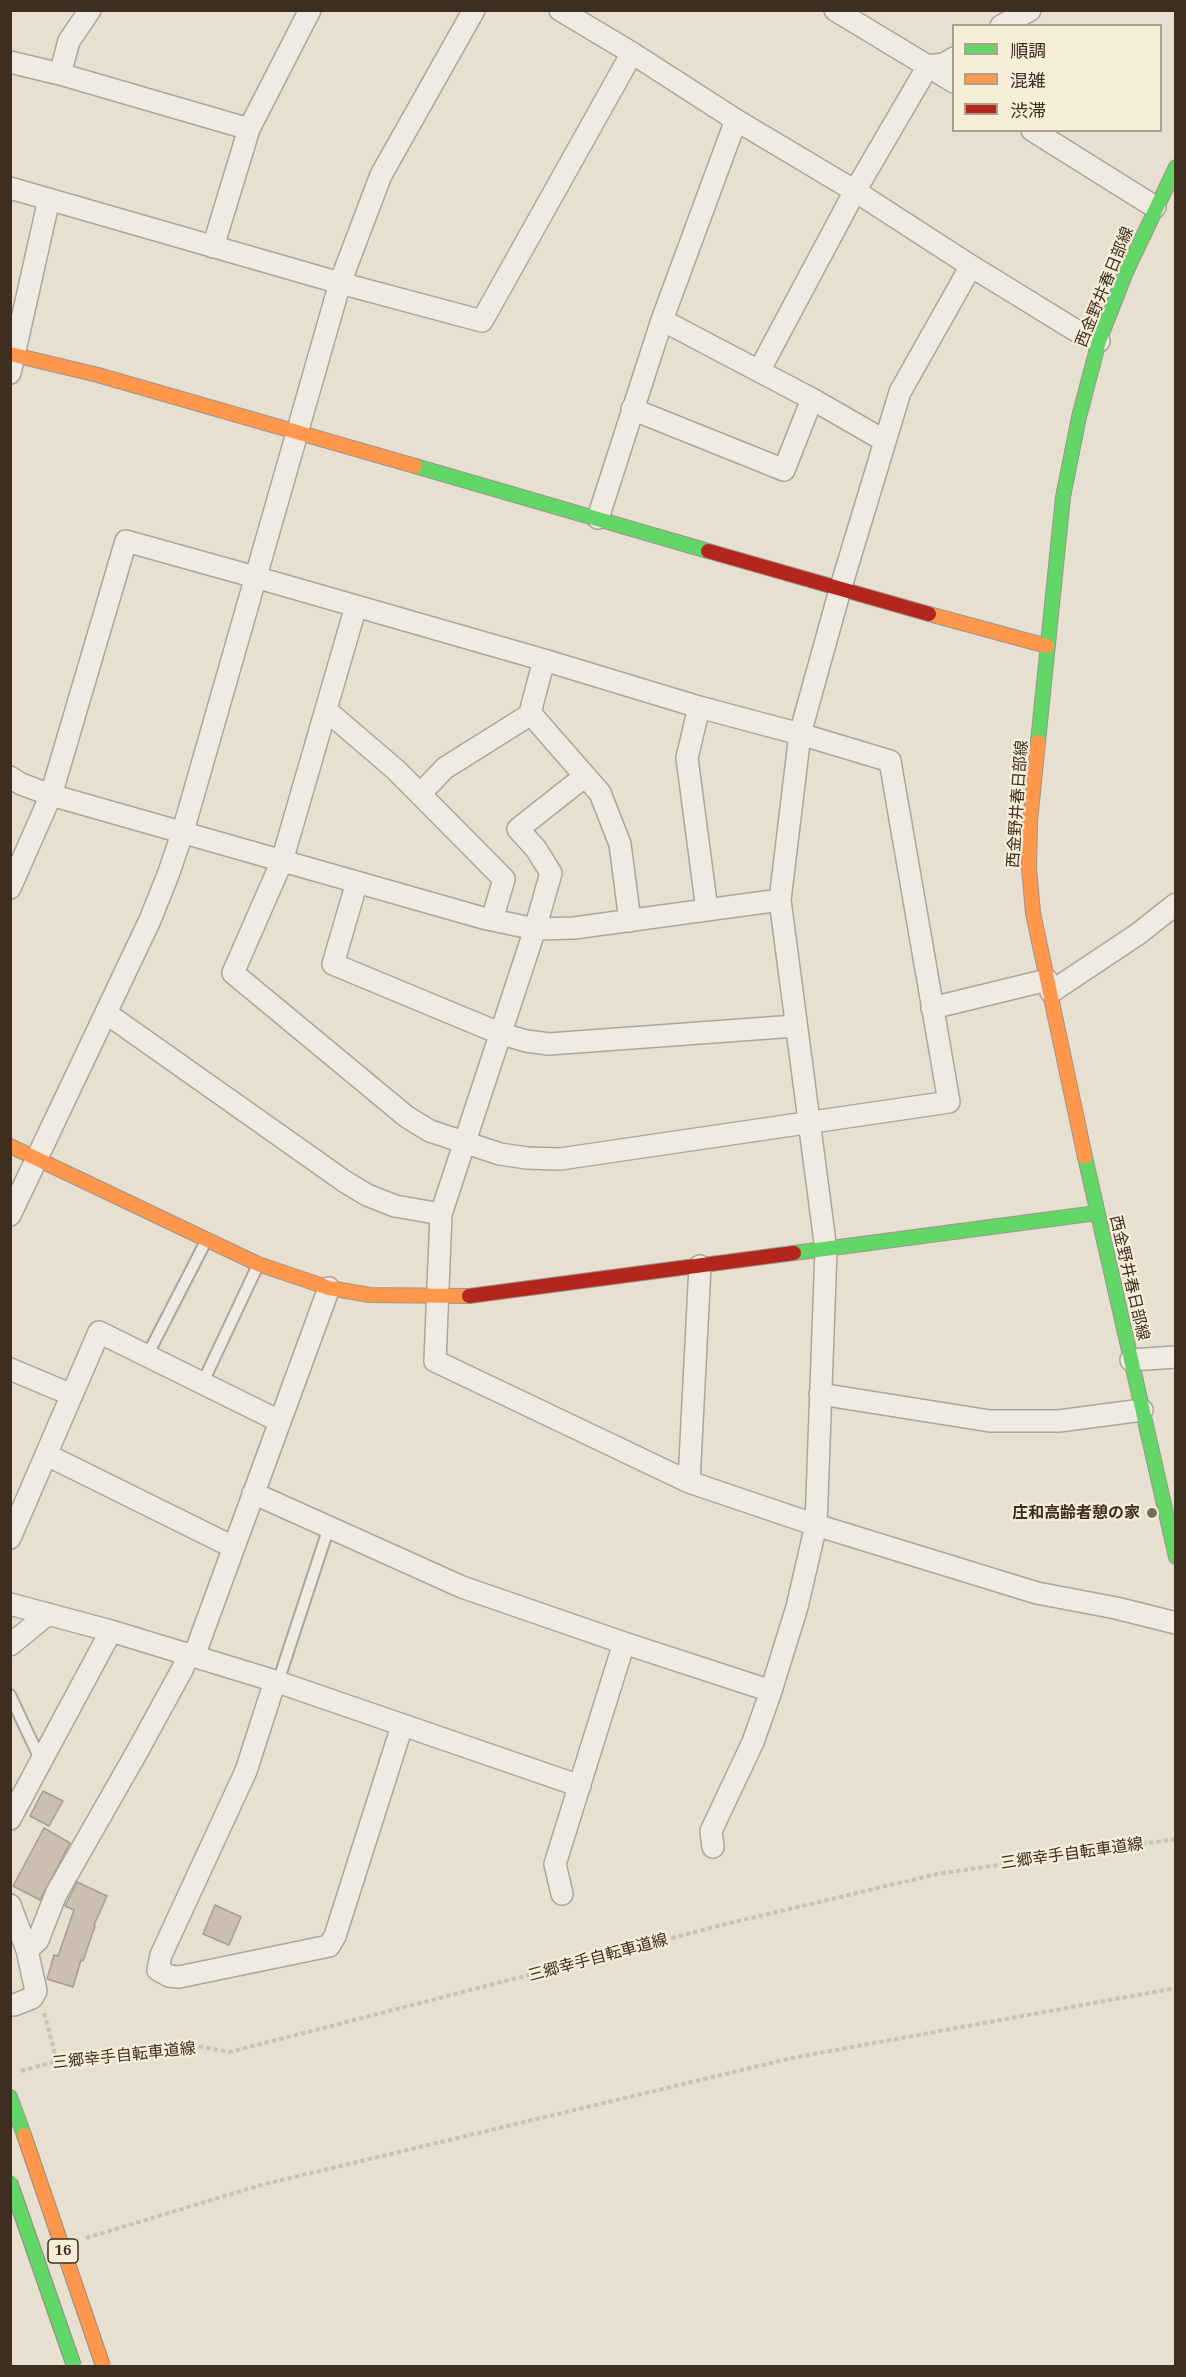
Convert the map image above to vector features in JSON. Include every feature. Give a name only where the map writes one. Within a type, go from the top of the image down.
[{"type":"main road","name":"西金野井春日部線","points":[[1176,167],[1126,272],[1099,341],[1079,417],[1063,497],[1030,822],[1029,868],[1033,913],[1097,1213],[1176,1557]]},
{"type":"main road","points":[[12,360],[98,375],[598,518],[840,590],[1047,646]]},
{"type":"main road","points":[[10,1146],[258,1264],[329,1288],[370,1295],[464,1297],[1097,1213]]},
{"type":"main road","name":"16","points":[[10,2097],[103,2367]]},
{"type":"main road","name":"16","points":[[10,2182],[74,2367]]},
{"type":"street","points":[[60,74],[69,41],[90,10]]},
{"type":"street","points":[[213,247],[249,129],[310,10]]},
{"type":"street","points":[[10,1215],[150,920],[183,831],[340,283],[381,175],[474,10]]},
{"type":"street","points":[[560,10],[855,191],[971,266],[1076,330],[1099,341]]},
{"type":"street","points":[[836,10],[952,81]]},
{"type":"street","points":[[1005,24],[1030,10]]},
{"type":"street","points":[[10,188],[340,283],[482,321],[632,53]]},
{"type":"street","points":[[928,66],[944,64],[952,58]]},
{"type":"street","points":[[10,62],[60,74],[249,129]]},
{"type":"street","points":[[759,371],[855,191],[928,66]]},
{"type":"street","points":[[598,518],[662,320],[736,120]]},
{"type":"street","points":[[1035,132],[1155,207]]},
{"type":"street","points":[[12,360],[49,199]]},
{"type":"street","points":[[713,1847],[711,1831],[753,1742],[771,1691],[797,1607],[816,1525],[826,1250],[811,1121],[795,1026],[780,900],[800,734],[840,590],[900,392],[971,266]]},
{"type":"street","points":[[662,320],[812,399],[885,441]]},
{"type":"street","points":[[632,409],[784,470],[812,399]]},
{"type":"street","points":[[11,886],[51,795],[126,541],[255,577],[356,606],[544,660],[890,761],[949,1102],[560,1159],[518,1157],[462,1143],[430,1131],[406,1117],[233,973],[282,861],[356,606]]},
{"type":"street","points":[[420,794],[445,768],[531,714],[544,660]]},
{"type":"street","points":[[699,707],[687,758],[707,910]]},
{"type":"street","points":[[326,710],[420,794],[504,879],[492,920]]},
{"type":"street","points":[[531,714],[600,793],[620,844],[630,921]]},
{"type":"street","points":[[10,777],[21,784],[51,795],[492,920],[535,929],[574,928],[780,900]]},
{"type":"street","points":[[584,777],[518,829],[536,849],[551,873],[535,929],[462,1143],[441,1214],[435,1362],[689,1482],[816,1525],[1037,1593],[1116,1608],[1176,1623]]},
{"type":"street","points":[[357,882],[333,964],[499,1033],[526,1041],[549,1044],[795,1026]]},
{"type":"street","points":[[932,1008],[1049,986],[1138,934],[1176,904]]},
{"type":"street","points":[[106,1013],[359,1191],[396,1206],[441,1214]]},
{"type":"street","points":[[689,1482],[700,1266]]},
{"type":"street","points":[[27,1950],[38,1940],[57,1894],[190,1655],[233,1547],[329,1288]]},
{"type":"street","points":[[10,1538],[99,1332],[279,1421]]},
{"type":"street","points":[[1131,1360],[1176,1357]]},
{"type":"street","points":[[10,1369],[72,1395]]},
{"type":"street","points":[[820,1394],[990,1421],[1059,1421],[1142,1410]]},
{"type":"street","points":[[47,1455],[233,1547]]},
{"type":"street","points":[[253,1493],[462,1587],[771,1691]]},
{"type":"street","points":[[10,1604],[111,1631],[277,1682],[580,1786]]},
{"type":"street","points":[[10,1645],[48,1614]]},
{"type":"street","points":[[10,1819],[111,1631]]},
{"type":"street","points":[[562,1894],[555,1864],[624,1643]]},
{"type":"street","points":[[277,1682],[246,1771],[161,1955],[158,1970],[169,1976],[179,1977],[329,1946],[335,1936],[402,1726]]},
{"type":"street","points":[[10,1905],[27,1950],[36,1991],[35,1995],[14,2005]]},
{"type":"lane","points":[[147,1356],[206,1241]]},
{"type":"lane","points":[[203,1382],[258,1264]]},
{"type":"lane","points":[[277,1682],[329,1527]]},
{"type":"lane","points":[[10,1695],[41,1761]]},
{"type":"path","name":"三郷幸手自転車道線","points":[[21,2071],[57,2061],[197,2046],[230,2052],[730,1923],[938,1874],[1176,1839]]},
{"type":"path","points":[[79,2240],[261,2185],[792,2058],[1176,1988]]},
{"type":"path","points":[[35,1995],[45,2015],[57,2061]]},
{"type":"building","points":[[43,1791],[63,1801],[49,1826],[30,1816]]},
{"type":"building","points":[[44,1828],[70,1843],[40,1900],[13,1886]]},
{"type":"building","points":[[77,1882],[107,1896],[94,1925],[73,1987],[47,1979],[54,1955],[58,1956],[74,1910],[65,1906]]},
{"type":"building","points":[[215,1905],[241,1917],[229,1945],[203,1934]]},
{"type":"traffic: fast","points":[[1038,742],[1063,497],[1079,417],[1099,341],[1126,272],[1176,167]]},
{"type":"traffic: fast","points":[[415,466],[708,551]]},
{"type":"traffic: fast","points":[[1085,1157],[1176,1557]]},
{"type":"traffic: fast","points":[[794,1253],[1097,1213]]},
{"type":"traffic: fast","points":[[10,2097],[24,2135]]},
{"type":"traffic: fast","points":[[10,2182],[74,2366]]},
{"type":"traffic: slow","points":[[10,354],[98,375],[415,466]]},
{"type":"traffic: slow","points":[[929,614],[1047,646]]},
{"type":"traffic: slow","points":[[1038,742],[1030,822],[1029,868],[1033,913],[1085,1157]]},
{"type":"traffic: slow","points":[[10,1146],[258,1264],[329,1288],[370,1295],[469,1296]]},
{"type":"traffic: slow","points":[[24,2135],[103,2366]]},
{"type":"traffic: jam","points":[[708,551],[929,614]]},
{"type":"traffic: jam","points":[[469,1296],[794,1253]]},
{"type":"place","name":"庄和高齢者憩の家","points":[[1152,1513]]}]
